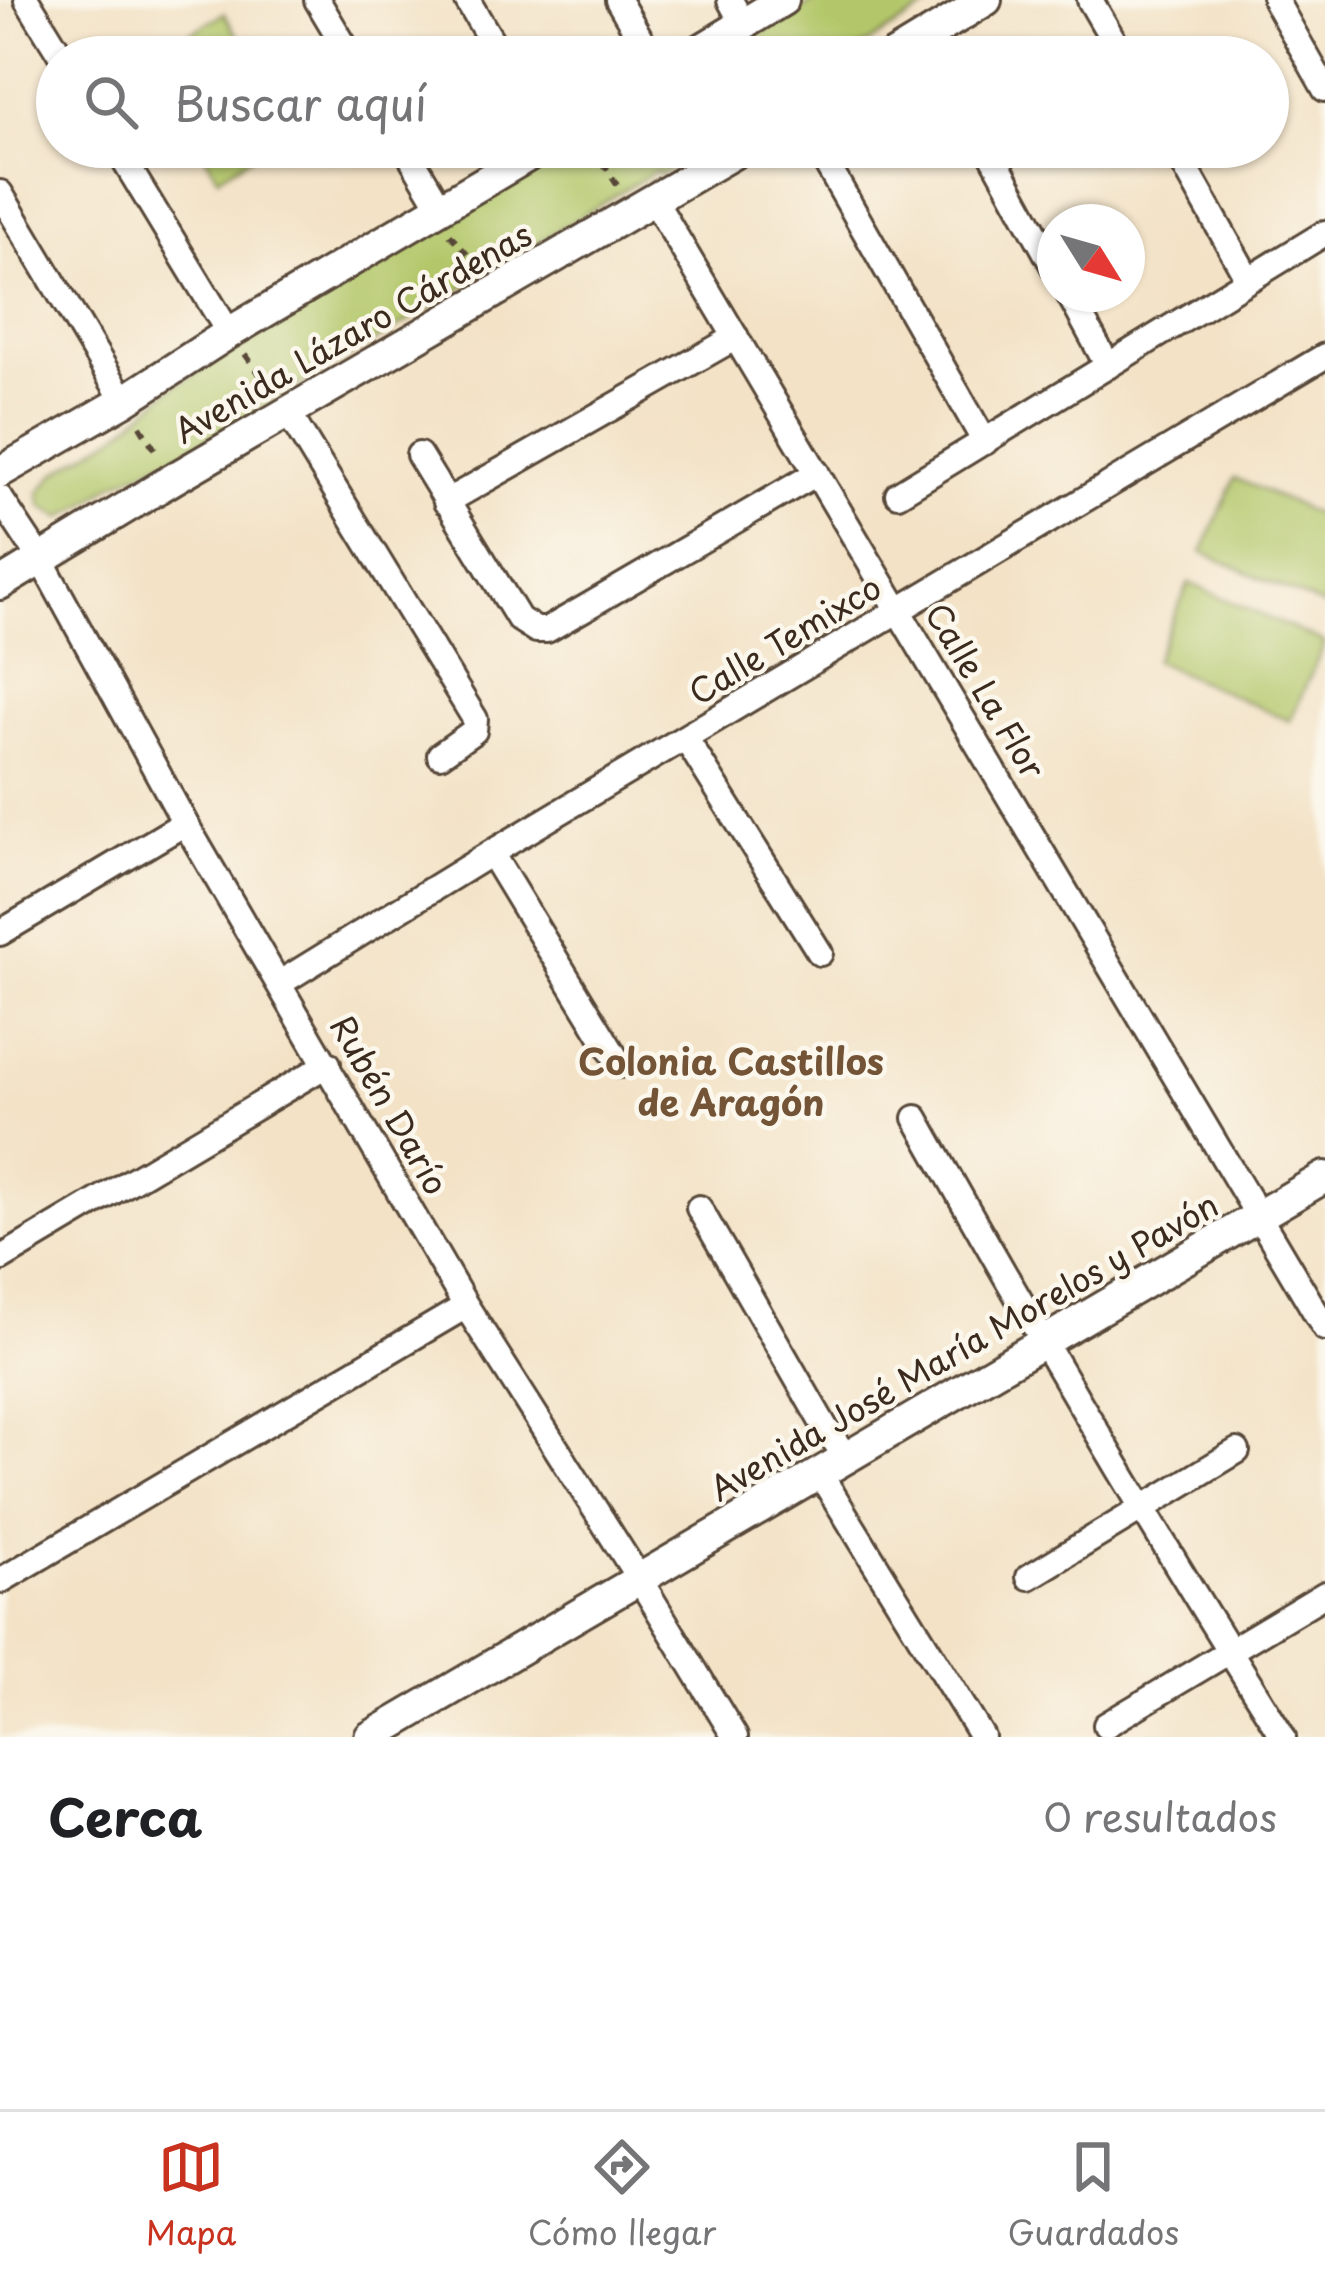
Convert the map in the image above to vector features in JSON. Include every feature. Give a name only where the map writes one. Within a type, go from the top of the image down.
[{"type":"street","points":[[27,0],[49,36]]},
{"type":"street","points":[[317,0],[338,36]]},
{"type":"street","points":[[467,0],[488,36]]},
{"type":"street","points":[[617,0],[638,36]]},
{"type":"street","points":[[710,36],[736,12],[783,0]]},
{"type":"street","points":[[944,36],[986,0]]},
{"type":"street","points":[[1090,0],[1111,36]]},
{"type":"street","points":[[1275,0],[1325,89]]},
{"type":"street","points":[[129,168],[230,333]]},
{"type":"street","points":[[415,168],[436,210]]},
{"type":"street","name":"Avenida Lázaro Cárdenas","points":[[0,472],[507,168]]},
{"type":"street","name":"Avenida Lázaro Cárdenas","points":[[0,584],[708,168]]},
{"type":"street","points":[[829,168],[985,442]]},
{"type":"street","points":[[1000,168],[1037,236]]},
{"type":"street","points":[[1186,168],[1248,279]]},
{"type":"street","points":[[0,193],[124,401]]},
{"type":"street","name":"Calle La Flor","points":[[644,206],[736,337],[1325,1328]]},
{"type":"street","points":[[898,494],[1325,233]]},
{"type":"street","points":[[1079,312],[1108,366]]},
{"type":"street","points":[[446,502],[736,337]]},
{"type":"street","name":"Calle Temixco","points":[[280,983],[1325,356]]},
{"type":"street","points":[[289,414],[475,719],[469,736],[440,755]]},
{"type":"street","points":[[419,455],[519,619],[536,631],[547,630],[817,473]]},
{"type":"street","name":"Rubén Darío","points":[[0,498],[41,560],[185,823],[466,1306],[735,1737]]},
{"type":"street","points":[[686,739],[820,953]]},
{"type":"street","points":[[0,933],[185,823]]},
{"type":"street","points":[[491,853],[620,1065]]},
{"type":"street","points":[[0,1259],[328,1064]]},
{"type":"street","points":[[916,1118],[1043,1342],[1283,1737]]},
{"type":"street","name":"Avenida José María Morelos y Pavón","points":[[370,1737],[1325,1177]]},
{"type":"street","points":[[699,1208],[826,1429],[834,1466],[982,1737]]},
{"type":"street","points":[[0,1581],[466,1306]]},
{"type":"street","points":[[1029,1577],[1237,1451]]},
{"type":"street","points":[[1106,1725],[1325,1594]]},
{"type":"path","points":[[611,168],[644,206]]},
{"type":"path","points":[[436,210],[497,291]]},
{"type":"path","points":[[230,333],[289,414]]},
{"type":"path","points":[[124,401],[173,479]]},
{"type":"green space","points":[[817,0],[940,0],[880,36],[757,36]]},
{"type":"green space","points":[[224,13],[238,36],[185,36]]},
{"type":"green space","points":[[537,168],[672,168],[660,175],[656,171],[188,450],[113,484],[61,518],[42,506],[39,493],[56,473],[118,434],[172,388]]},
{"type":"green space","points":[[1235,478],[1325,518],[1325,607],[1202,552]]},
{"type":"green space","points":[[1189,583],[1325,643],[1290,721],[1154,661]]},
{"type":"district","name":"Colonia Castillos de Aragón","points":[[731,1082]]}]
